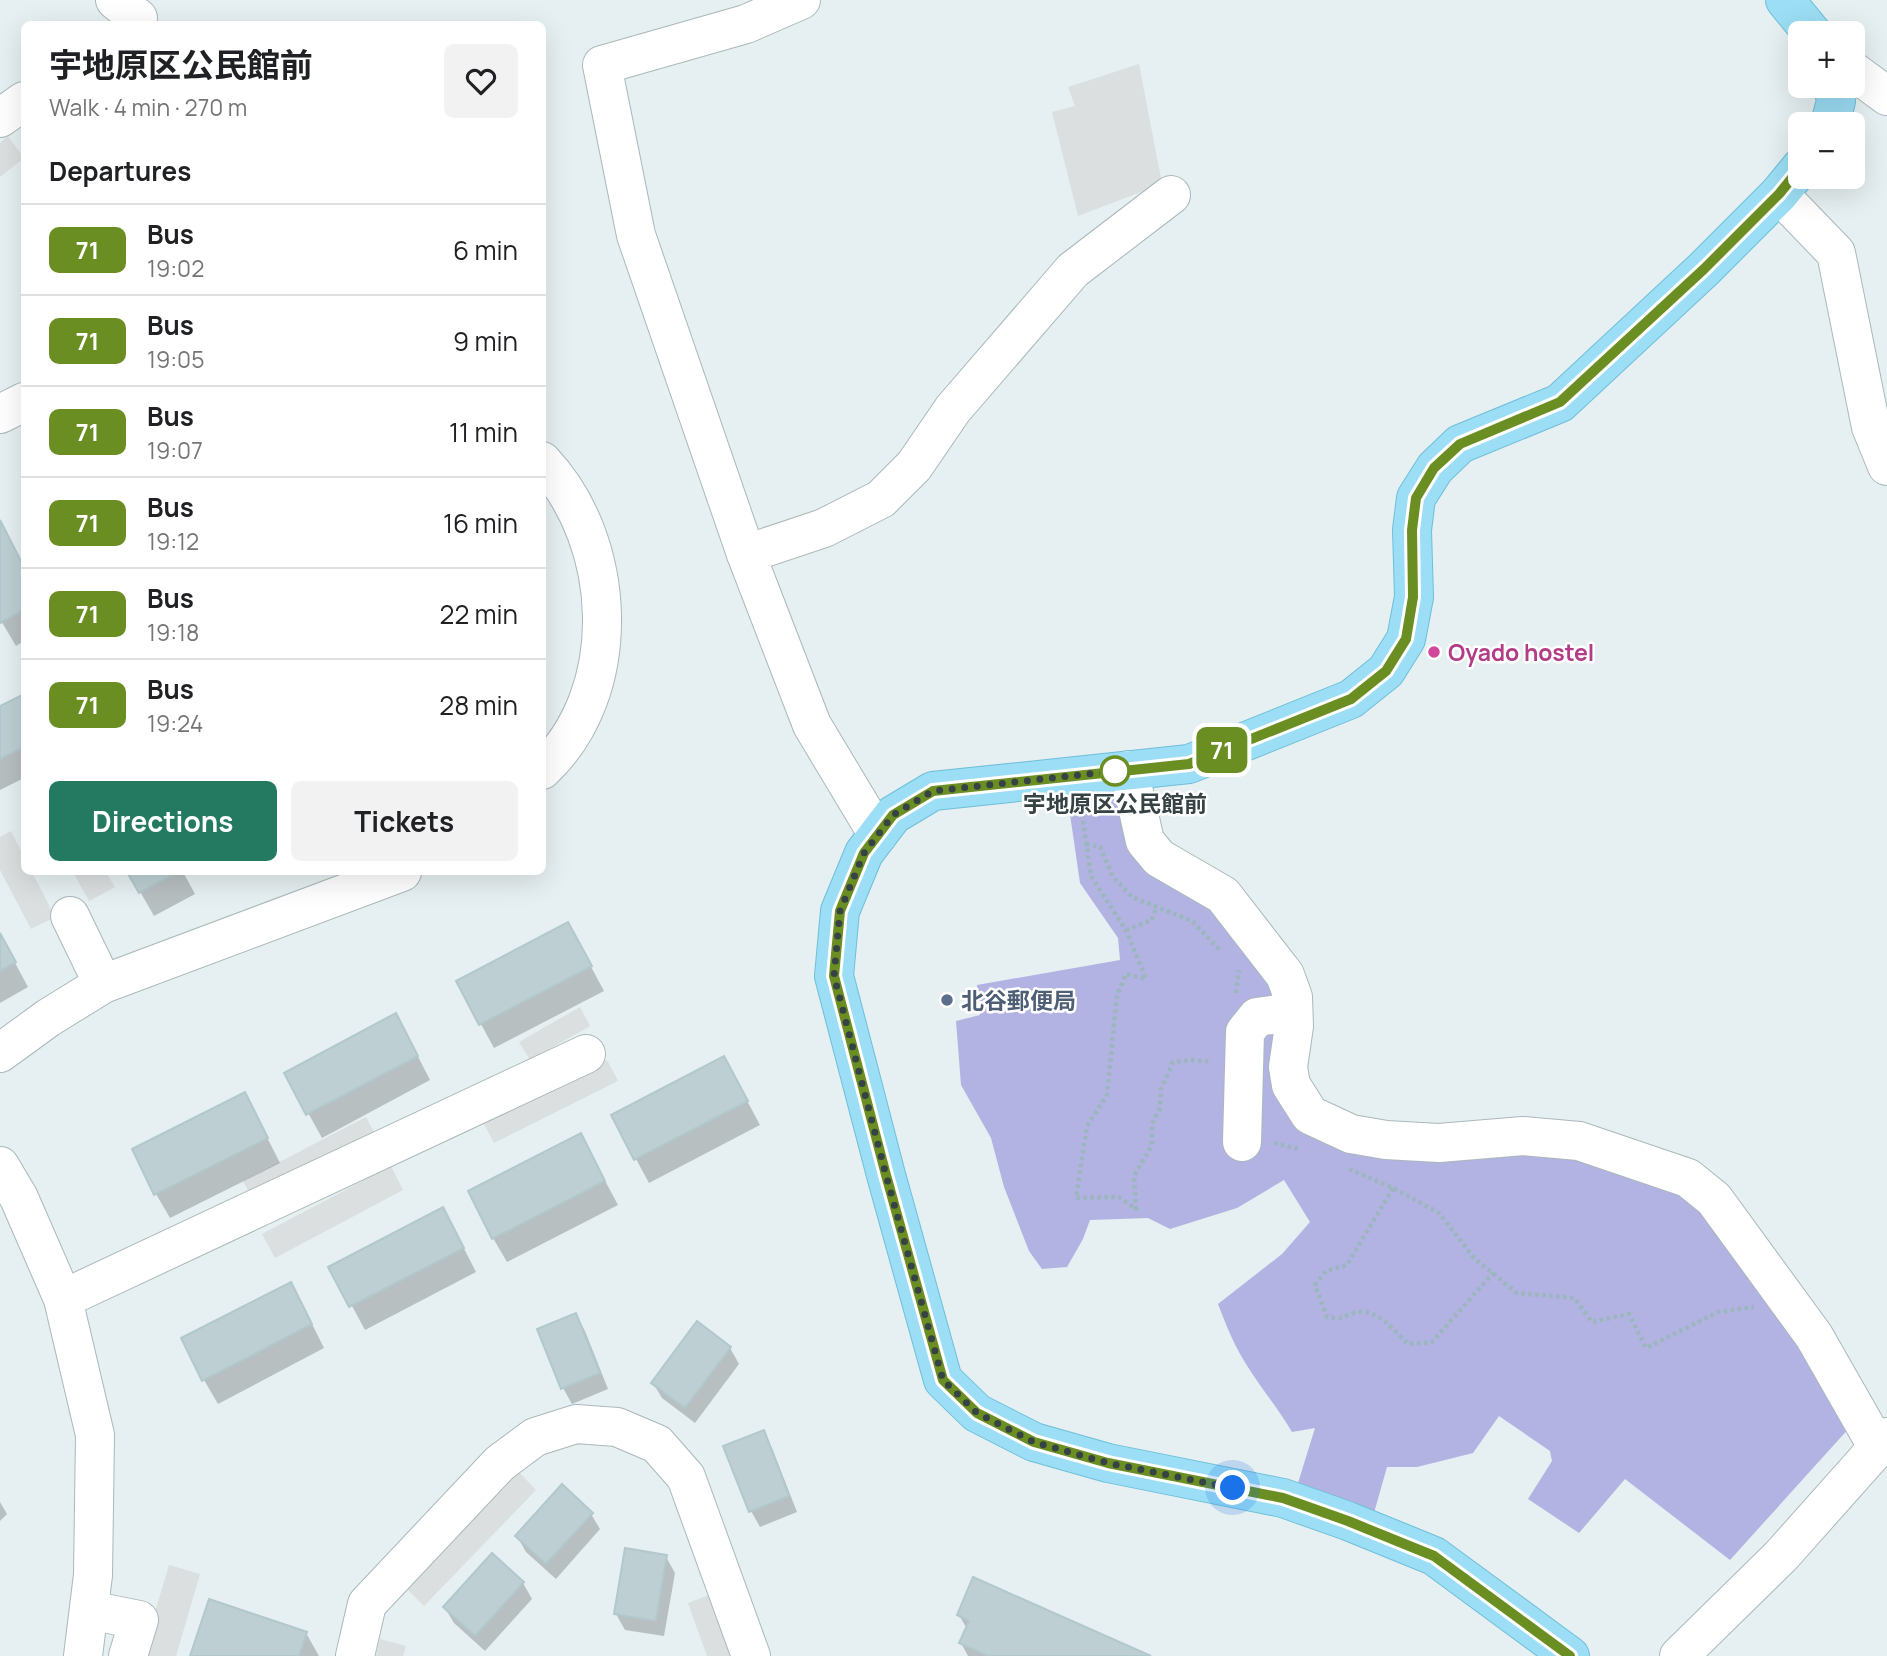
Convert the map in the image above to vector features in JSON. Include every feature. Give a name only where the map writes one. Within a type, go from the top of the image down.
[{"type":"main road","points":[[1785,0],[1802,21]]},
{"type":"main road","points":[[1570,1656],[1434,1556],[1283,1498],[1108,1463],[1034,1442],[977,1413],[943,1380],[834,976],[840,911],[864,853],[893,815],[933,791],[1189,764],[1351,699],[1386,671],[1406,639],[1413,597],[1412,530],[1416,498],[1434,468],[1460,444],[1560,402],[1704,269],[1788,183]]},
{"type":"street","points":[[800,0],[746,24],[602,65],[636,235],[746,554],[812,725],[878,835]]},
{"type":"street","points":[[1865,80],[1887,96]]},
{"type":"street","points":[[0,118],[21,103]]},
{"type":"street","points":[[1795,189],[1836,253],[1871,427],[1887,466]]},
{"type":"street","points":[[746,554],[824,528],[881,499],[914,466],[953,409],[1073,270],[1171,195]]},
{"type":"street","points":[[546,465],[560,479],[583,521],[598,566],[604,617],[594,679],[579,721],[546,766]]},
{"type":"street","points":[[1129,770],[1145,841],[1159,858],[1223,895],[1285,975],[1293,998],[1294,1026],[1288,1067],[1291,1085],[1310,1115],[1350,1134],[1386,1140],[1438,1143],[1523,1136],[1579,1141],[1688,1178],[1714,1199],[1814,1336],[1882,1443],[1781,1556],[1679,1656]]},
{"type":"street","points":[[0,1053],[48,1018],[103,984],[394,875]]},
{"type":"street","points":[[70,916],[103,984]]},
{"type":"street","points":[[1242,1142],[1245,1032],[1257,1017],[1293,1012]]},
{"type":"street","points":[[63,1299],[586,1054]]},
{"type":"street","points":[[0,1166],[19,1198],[63,1299],[95,1435],[93,1575],[83,1656]]},
{"type":"street","points":[[355,1656],[367,1604],[500,1463],[535,1437],[576,1424],[617,1427],[657,1444],[687,1478],[751,1656]]},
{"type":"street","points":[[89,1611],[139,1620],[128,1656]]},
{"type":"path","points":[[1076,775],[1091,876],[1126,930],[1146,979],[1126,974],[1117,995],[1107,1095],[1087,1126],[1076,1198],[1119,1197],[1136,1209],[1134,1176],[1152,1145],[1152,1125],[1160,1108],[1161,1089],[1173,1062],[1193,1060],[1244,1065]]},
{"type":"path","points":[[1086,844],[1100,847],[1113,877],[1132,897],[1192,921],[1239,970],[1232,1002]]},
{"type":"path","points":[[1126,930],[1152,920],[1156,907]]},
{"type":"path","points":[[1242,1142],[1282,1143],[1309,1153]]},
{"type":"path","points":[[1345,1168],[1393,1188],[1439,1213],[1474,1258],[1517,1293],[1574,1298],[1592,1322],[1629,1314],[1646,1348],[1718,1312],[1790,1303]]},
{"type":"path","points":[[1393,1188],[1347,1265],[1326,1271],[1315,1285],[1327,1317],[1342,1320],[1356,1312],[1377,1314],[1408,1344],[1432,1342],[1493,1273]]},
{"type":"shaded area","points":[[1139,64],[1162,184],[1078,216],[1052,112],[1075,106],[1068,87]]},
{"type":"shaded area","points":[[8,136],[21,154],[21,160],[0,177],[0,143]]},
{"type":"shaded area","points":[[1130,771],[1142,833],[1276,963],[1316,1120],[1542,1138],[1680,1188],[1741,1257],[1851,1426],[1730,1560],[1625,1479],[1579,1533],[1528,1499],[1552,1461],[1550,1451],[1499,1416],[1473,1453],[1417,1467],[1387,1467],[1370,1527],[1294,1496],[1315,1428],[1292,1432],[1251,1373],[1230,1335],[1218,1304],[1282,1254],[1310,1222],[1284,1180],[1237,1208],[1170,1229],[1148,1218],[1090,1220],[1067,1267],[1042,1269],[1029,1251],[1004,1187],[991,1138],[961,1085],[956,1021],[980,1015],[977,985],[1120,960],[1118,938],[1080,883],[1065,780]]},
{"type":"shaded area","points":[[11,831],[21,851],[21,875],[34,875],[55,917],[31,929],[0,870],[0,837]]},
{"type":"shaded area","points":[[75,875],[108,875],[115,887],[89,901]]},
{"type":"shaded area","points":[[580,1007],[590,1026],[530,1060],[519,1042]]},
{"type":"shaded area","points":[[607,1060],[618,1081],[494,1143],[483,1122]]},
{"type":"shaded area","points":[[366,1117],[376,1136],[253,1200],[243,1181]]},
{"type":"shaded area","points":[[391,1166],[403,1190],[275,1258],[262,1234]]},
{"type":"shaded area","points":[[519,1472],[536,1490],[424,1606],[407,1589]]},
{"type":"shaded area","points":[[169,1565],[200,1574],[176,1656],[142,1656]]},
{"type":"shaded area","points":[[709,1595],[732,1656],[707,1656],[688,1603]]},
{"type":"shaded area","points":[[380,1639],[406,1646],[403,1656],[376,1656]]},
{"type":"building","points":[[0,520],[21,561],[21,612],[0,623]]},
{"type":"building","points":[[21,696],[21,748],[0,759],[0,706]]},
{"type":"building","points":[[129,875],[172,875],[139,893]]},
{"type":"building","points":[[568,922],[592,966],[479,1025],[456,981]]},
{"type":"building","points":[[0,933],[16,962],[0,971]]},
{"type":"building","points":[[396,1013],[418,1056],[306,1115],[284,1073]]},
{"type":"building","points":[[724,1056],[748,1101],[634,1160],[611,1115]]},
{"type":"building","points":[[245,1092],[268,1138],[154,1195],[132,1149]]},
{"type":"building","points":[[581,1133],[605,1181],[492,1239],[468,1191]]},
{"type":"building","points":[[443,1207],[464,1248],[349,1307],[328,1267]]},
{"type":"building","points":[[291,1282],[312,1324],[202,1381],[181,1338]]},
{"type":"building","points":[[576,1313],[600,1373],[561,1389],[537,1329]]},
{"type":"building","points":[[697,1321],[731,1347],[685,1408],[651,1383]]},
{"type":"building","points":[[764,1430],[789,1496],[749,1512],[723,1446]]},
{"type":"building","points":[[562,1484],[593,1513],[546,1564],[515,1536]]},
{"type":"building","points":[[625,1548],[667,1555],[656,1621],[614,1614]]},
{"type":"building","points":[[492,1553],[524,1582],[475,1636],[443,1607]]},
{"type":"building","points":[[973,1577],[1151,1656],[988,1656],[959,1643],[969,1621],[957,1615]]},
{"type":"building","points":[[209,1599],[307,1632],[299,1656],[190,1656]]},
{"type":"bus line","name":"71","points":[[1570,1656],[1434,1556],[1283,1498],[1108,1463],[1034,1442],[977,1413],[943,1380],[834,976],[840,911],[864,853],[893,815],[933,791],[1189,764],[1351,699],[1386,671],[1406,639],[1413,597],[1412,530],[1416,498],[1434,468],[1460,444],[1560,402],[1704,269],[1788,183]]},
{"type":"place","name":"Oyado hostel","points":[[1434,652]]},
{"type":"place","name":"宇地原区公民館前","points":[[1115,771]]},
{"type":"place","name":"北谷郵便局","points":[[947,1000]]},
{"type":"route","points":[[1115,771],[933,791],[893,815],[864,853],[840,911],[834,976],[943,1380],[977,1413],[1034,1442],[1108,1463],[1233,1488]]}]
